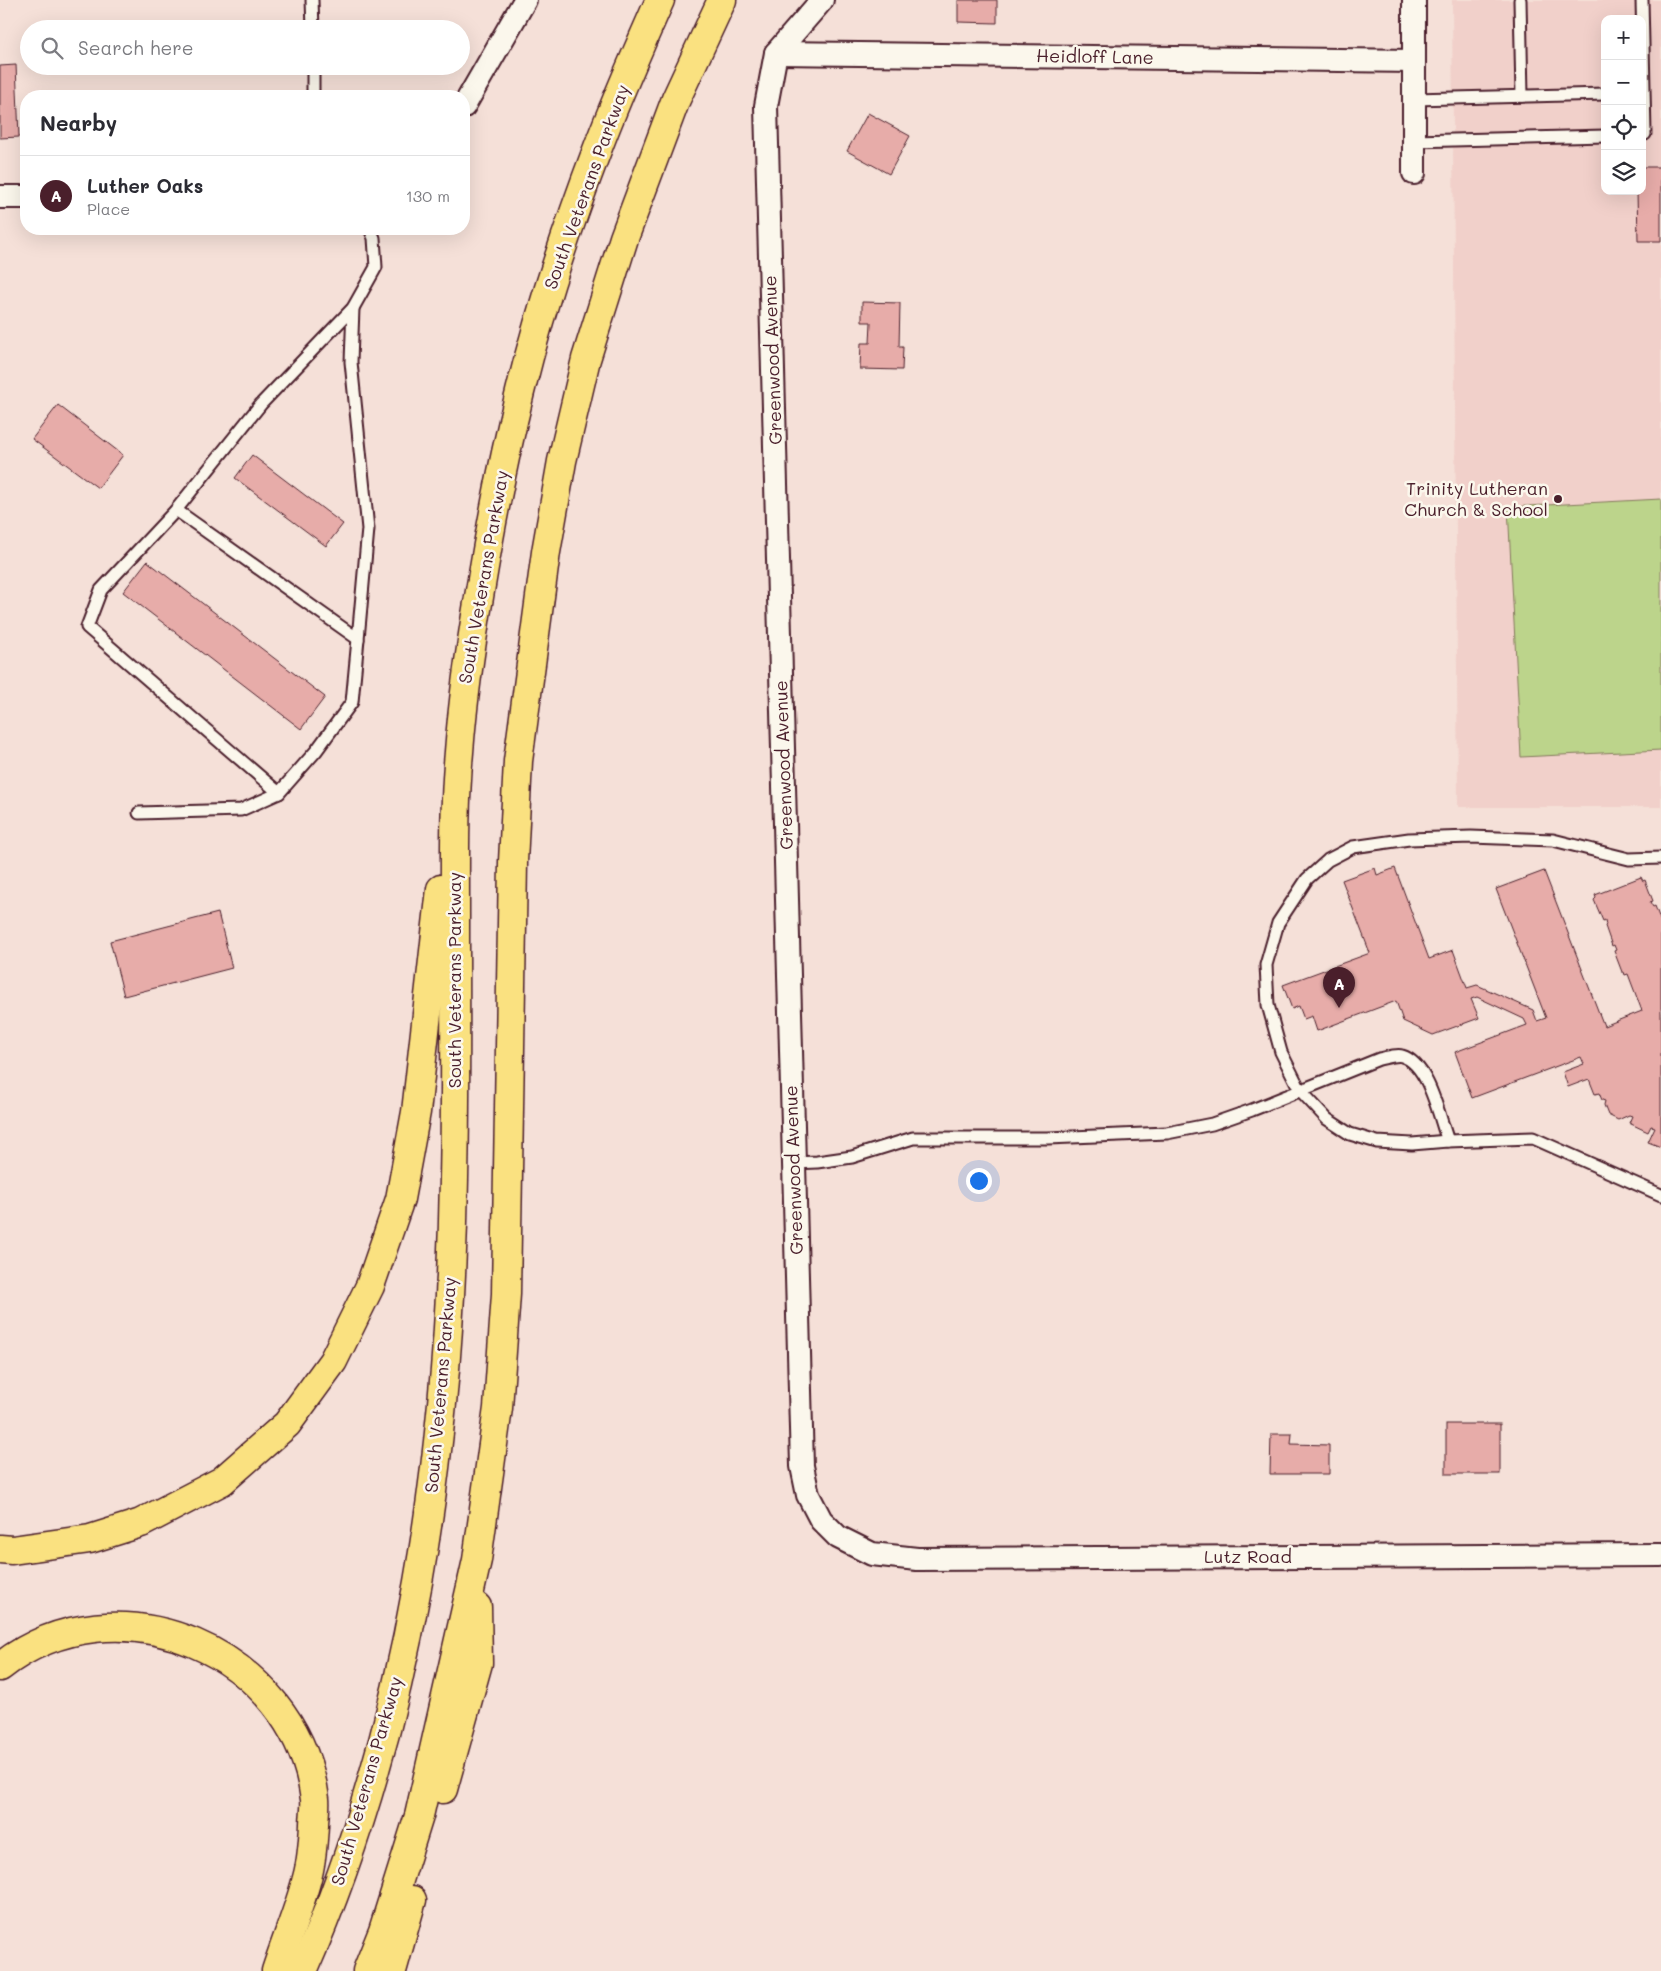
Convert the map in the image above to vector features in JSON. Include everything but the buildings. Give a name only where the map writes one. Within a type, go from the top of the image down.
[{"type":"highway","name":"South Veterans Parkway","points":[[303,1971],[324,1922],[352,1844],[377,1760],[414,1601],[428,1524],[448,1343],[452,1264],[455,859],[458,756],[467,668],[491,527],[520,390],[553,276],[597,149],[660,0]]},
{"type":"highway","points":[[367,1971],[383,1931],[419,1816],[477,1560],[498,1408],[506,1294],[513,862],[518,761],[546,552],[562,461],[586,359],[638,198],[676,99],[722,0]]},
{"type":"highway","points":[[0,1549],[12,1550],[90,1539],[141,1523],[222,1481],[287,1424],[333,1361],[370,1286],[400,1199],[416,1112],[436,928],[458,756]]},
{"type":"highway","points":[[392,1971],[478,1663],[477,1560]]},
{"type":"highway","points":[[0,1667],[43,1641],[76,1631],[107,1626],[148,1628],[175,1635],[216,1653],[247,1674],[278,1707],[296,1738],[307,1763],[315,1800],[308,1877],[276,1971]]},
{"type":"street","points":[[470,96],[525,0]]},
{"type":"street","points":[[776,53],[822,0]]},
{"type":"street","points":[[1414,0],[1414,174]]},
{"type":"street","name":"Heidloff Lane","points":[[776,53],[1414,61]]},
{"type":"street","name":"Greenwood Avenue","points":[[776,53],[766,106],[802,1466],[808,1494],[820,1520],[838,1537]]},
{"type":"street","points":[[0,197],[20,197]]},
{"type":"street","name":"Lutz Road","points":[[838,1537],[872,1554],[916,1559],[1661,1555]]},
{"type":"lane","points":[[312,0],[313,20]]},
{"type":"lane","points":[[1520,0],[1522,96]]},
{"type":"lane","points":[[1642,0],[1643,60]]},
{"type":"lane","points":[[313,75],[313,90]]},
{"type":"lane","points":[[1414,99],[1601,94]]},
{"type":"lane","points":[[1414,141],[1601,136]]},
{"type":"lane","points":[[279,793],[87,627],[101,590],[176,510],[261,404],[353,308],[376,267],[373,235]]},
{"type":"lane","points":[[139,814],[241,810],[279,793],[316,751],[352,702],[368,530],[350,362],[353,308]]},
{"type":"lane","points":[[176,510],[358,638]]},
{"type":"lane","points":[[1661,858],[1629,859],[1553,840],[1471,837],[1409,839],[1353,847],[1328,860],[1307,879],[1278,923],[1266,965],[1268,1005],[1281,1052],[1300,1090],[1327,1119],[1350,1134],[1377,1142],[1412,1144],[1533,1138],[1661,1195]]},
{"type":"lane","points":[[794,1163],[852,1157],[913,1138],[1048,1138],[1167,1133],[1212,1124],[1379,1059],[1401,1056],[1417,1064],[1426,1079],[1448,1141]]},
{"type":"shaded area","name":"Trinity Lutheran Church & School","points":[[1452,0],[1661,0],[1661,807],[1458,807]]},
{"type":"green space","points":[[1661,499],[1661,750],[1521,757],[1508,507]]},
{"type":"place","name":"Trinity Lutheran Church & School","points":[[1558,499]]},
{"type":"place","name":"Luther Oaks","points":[[1339,1008]]}]
